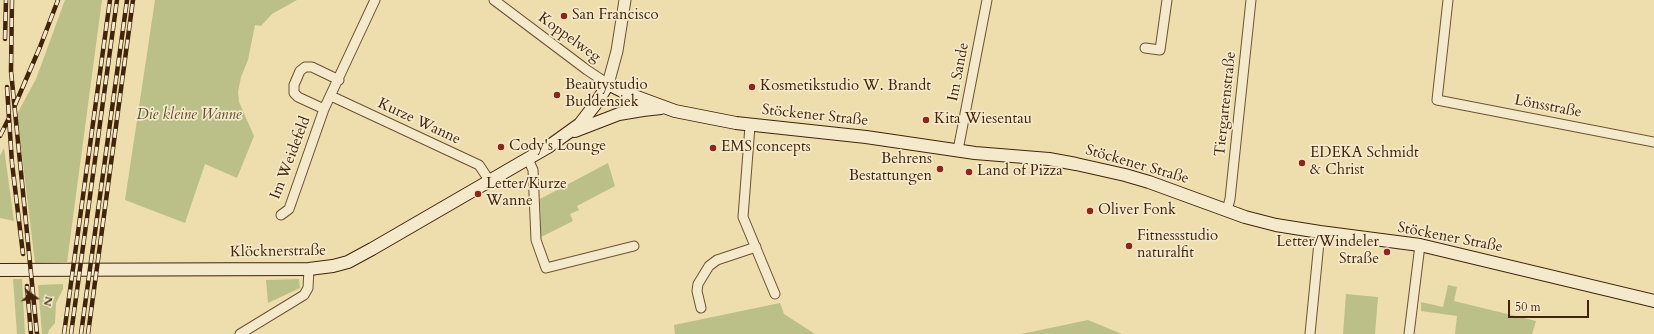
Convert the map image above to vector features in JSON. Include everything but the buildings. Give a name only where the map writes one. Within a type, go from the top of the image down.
[{"type":"main road","name":"Stöckener Straße","points":[[608,84],[664,108],[694,116],[750,126],[866,137],[958,150],[1049,159],[1118,173],[1276,225],[1420,245],[1654,301]]},
{"type":"main road","points":[[568,133],[580,124],[588,115],[608,84]]},
{"type":"main road","points":[[568,133],[619,114],[664,108]]},
{"type":"main road","name":"Klöcknerstraße","points":[[0,270],[309,269],[334,266],[348,262],[398,234],[489,180],[528,159],[568,133]]},
{"type":"street","name":"Im Weidefeld","points":[[281,215],[289,209],[324,109],[339,80],[375,0]]},
{"type":"street","name":"Koppelweg","points":[[494,0],[608,84]]},
{"type":"street","points":[[608,84],[617,51],[625,0]]},
{"type":"street","name":"Im Sande","points":[[958,150],[987,0]]},
{"type":"street","points":[[1145,48],[1160,50],[1166,0]]},
{"type":"street","name":"Tiergartenstraße","points":[[1227,210],[1230,199],[1239,121],[1251,0]]},
{"type":"street","name":"Lönsstraße","points":[[1448,0],[1436,100],[1654,142]]},
{"type":"street","name":"Im Weidefeld","points":[[324,109],[298,97],[294,93],[294,85],[300,71],[305,67],[312,67],[339,80]]},
{"type":"street","name":"Kurze Wanne","points":[[331,96],[478,165],[489,180]]},
{"type":"street","points":[[750,126],[744,217],[775,294]]},
{"type":"street","points":[[528,159],[533,170],[536,240],[546,268],[634,246]]},
{"type":"street","points":[[1310,334],[1320,232]]},
{"type":"street","points":[[1409,334],[1420,245]]},
{"type":"street","points":[[701,308],[697,290],[698,284],[709,266],[717,260],[756,247]]},
{"type":"street","points":[[240,334],[304,295],[308,288],[309,269]]},
{"type":"green space","points":[[65,0],[102,0],[67,262],[35,263],[17,114],[36,79]]},
{"type":"green space","name":"Die kleine Wanne","points":[[155,0],[297,0],[272,14],[261,26],[255,25],[248,60],[241,77],[238,92],[239,102],[254,136],[237,178],[205,164],[185,223],[125,200]]},
{"type":"green space","points":[[4,148],[14,221],[0,218],[0,156]]},
{"type":"green space","points":[[608,163],[615,186],[577,206],[579,210],[570,214],[573,221],[541,237],[540,199]]},
{"type":"green space","points":[[13,279],[22,279],[25,334],[17,334]]},
{"type":"green space","points":[[299,279],[300,288],[268,303],[266,280]]},
{"type":"green space","points":[[63,284],[63,289],[56,303],[55,323],[49,330],[48,334],[42,334],[38,285]]},
{"type":"green space","points":[[1448,285],[1457,287],[1454,301],[1536,321],[1532,334],[1455,334],[1457,316],[1421,311],[1421,302],[1443,307]]},
{"type":"green space","points":[[1346,294],[1378,297],[1375,334],[1343,334]]},
{"type":"green space","points":[[780,303],[784,314],[815,334],[675,334],[674,325]]},
{"type":"green space","points":[[1088,320],[1122,334],[1021,334],[1031,332]]},
{"type":"railway","points":[[5,39],[6,0]]},
{"type":"railway","points":[[12,0],[11,71],[37,334]]},
{"type":"railway","points":[[15,105],[58,0]]},
{"type":"railway","points":[[64,334],[110,0]]},
{"type":"railway","points":[[71,334],[117,0]]},
{"type":"railway","points":[[81,334],[127,0]]},
{"type":"railway","points":[[88,334],[133,0]]},
{"type":"railway","points":[[7,87],[12,163],[23,254]]},
{"type":"railway","points":[[0,136],[9,118]]},
{"type":"railway","points":[[27,286],[31,334]]},
{"type":"place","name":"San Francisco","points":[[564,16]]},
{"type":"place","name":"Kosmetikstudio W. Brandt","points":[[752,87]]},
{"type":"place","name":"Beautystudio Buddensiek","points":[[557,95]]},
{"type":"place","name":"Kita Wiesentau","points":[[926,120]]},
{"type":"place","name":"Cody's Lounge","points":[[501,147]]},
{"type":"place","name":"EMS concepts","points":[[713,148]]},
{"type":"place","name":"EDEKA Schmidt & Christ","points":[[1302,163]]},
{"type":"place","name":"Behrens Bestattungen","points":[[940,169]]},
{"type":"place","name":"Land of Pizza","points":[[969,172]]},
{"type":"place","name":"Letter/Kurze Wanne","points":[[478,194]]},
{"type":"place","name":"Oliver Fonk","points":[[1090,211]]},
{"type":"place","name":"Fitnessstudio naturalfit","points":[[1129,246]]},
{"type":"place","name":"Letter/Windeler Straße","points":[[1387,252]]}]
